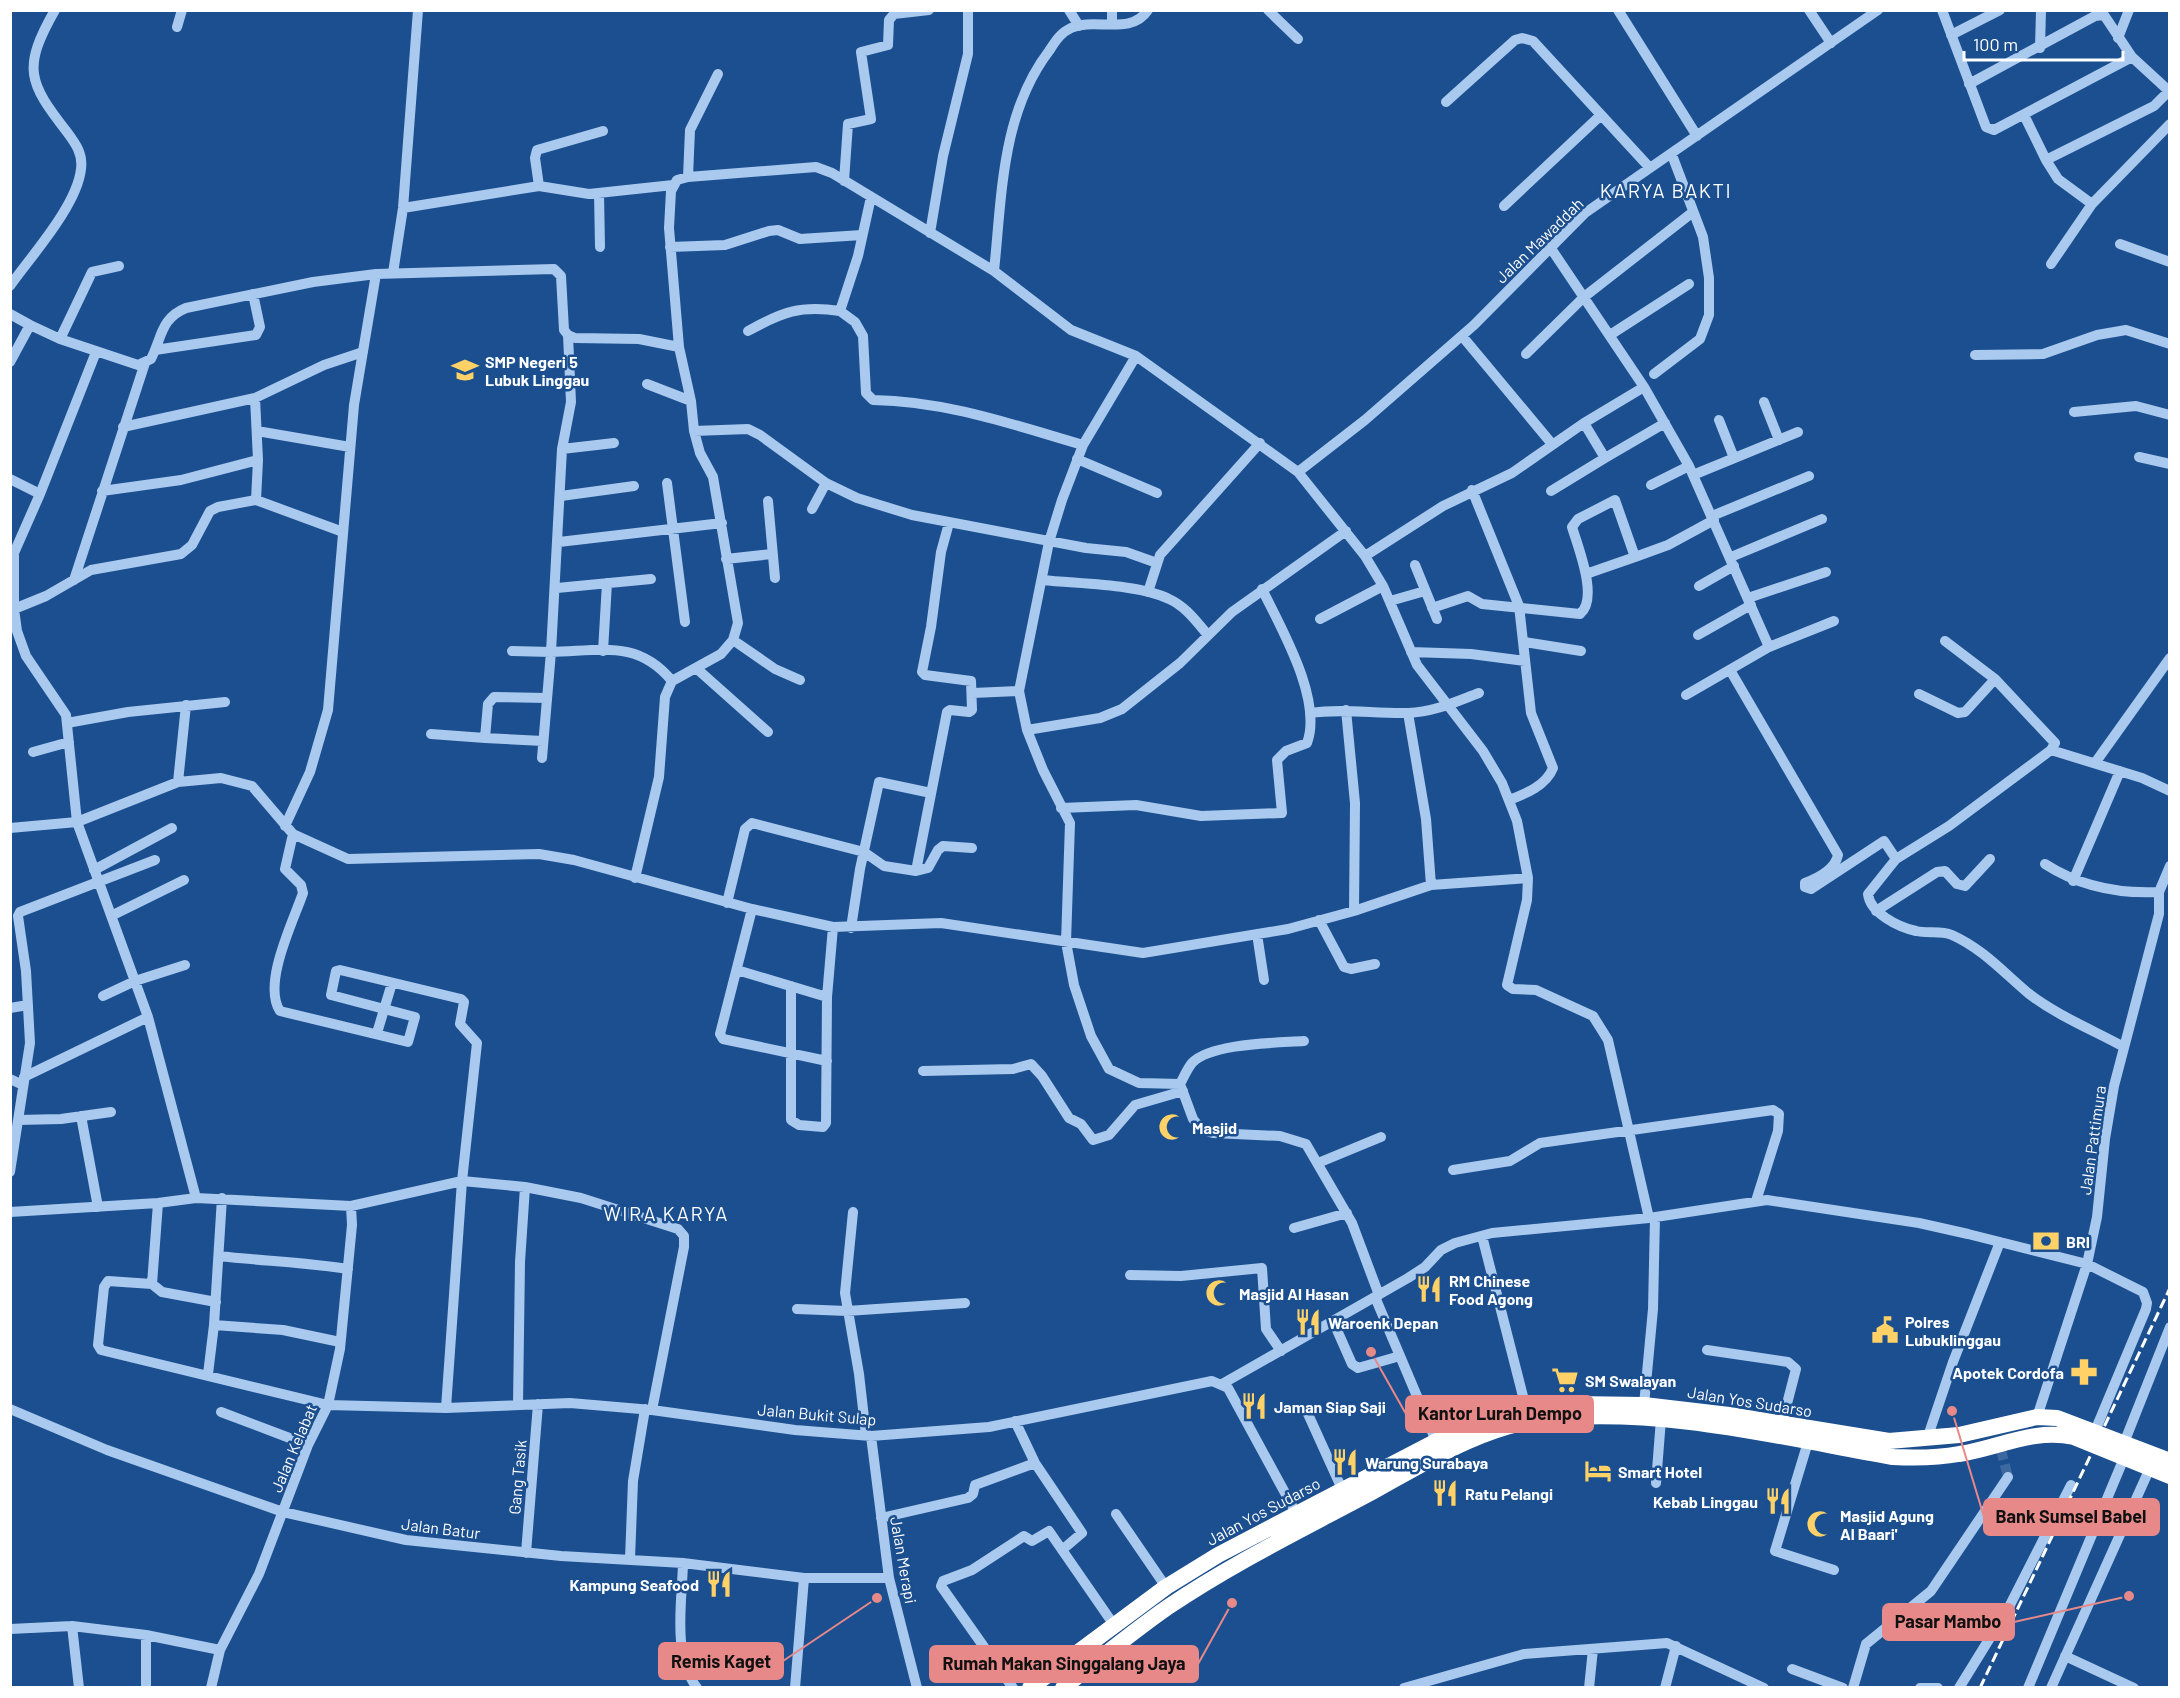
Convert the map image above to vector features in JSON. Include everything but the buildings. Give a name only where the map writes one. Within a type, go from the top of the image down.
[{"type":"highway","name":"Jalan Yos Sudarso","points":[[1063,1688],[1167,1608],[1227,1570],[1442,1454],[1482,1435],[1515,1424],[1573,1411],[1644,1405],[1897,1440],[1927,1439],[1992,1429],[2037,1417],[2057,1418],[2095,1431],[2150,1468],[2169,1476]]},
{"type":"highway","name":"Jalan Yos Sudarso","points":[[1030,1688],[1166,1587],[1218,1555],[1296,1512],[1475,1421],[1526,1408],[1729,1427],[1893,1457],[1920,1458],[1960,1454],[1999,1447],[2032,1435],[2058,1434],[2169,1461]]},
{"type":"highway","points":[[2032,1435],[2037,1417]]},
{"type":"highway","points":[[1893,1457],[1897,1440]]},
{"type":"highway","points":[[1296,1512],[1304,1529]]},
{"type":"street","points":[[10,286],[67,205],[81,172],[82,159],[77,145],[42,100],[33,72],[34,51],[55,10]]},
{"type":"street","points":[[177,27],[182,10]]},
{"type":"street","points":[[393,273],[403,208],[418,10]]},
{"type":"street","points":[[844,181],[848,124],[871,119],[861,52],[888,45],[889,20],[894,14],[929,10]]},
{"type":"street","points":[[930,233],[943,156],[968,54],[969,10]]},
{"type":"street","points":[[1069,10],[1079,26]]},
{"type":"street","points":[[1112,10],[1112,24]]},
{"type":"street","points":[[994,271],[1008,145],[1022,95],[1039,63],[1062,33],[1079,26],[1136,22],[1148,10]]},
{"type":"street","points":[[1268,10],[1298,39]]},
{"type":"street","points":[[1618,10],[1697,136]]},
{"type":"street","points":[[1809,10],[1831,43]]},
{"type":"street","name":"Jalan Mawaddah","points":[[1298,472],[1365,420],[1462,336],[1585,213],[1672,155],[1878,10]]},
{"type":"street","points":[[1942,10],[1986,127],[1994,130],[2132,57]]},
{"type":"street","points":[[1951,35],[2000,10]]},
{"type":"street","points":[[2040,48],[2041,10]]},
{"type":"street","points":[[2118,38],[2129,10]]},
{"type":"street","points":[[1969,84],[2100,15],[2107,17],[2118,38],[2132,57],[2169,92],[2154,106],[2046,160]]},
{"type":"street","points":[[1446,102],[1515,40],[1521,38],[1533,41],[1650,168]]},
{"type":"street","points":[[688,177],[690,130],[718,74]]},
{"type":"street","points":[[1504,206],[1601,115]]},
{"type":"street","points":[[2024,115],[2058,179],[2092,204]]},
{"type":"street","points":[[2051,264],[2092,204],[2169,124]]},
{"type":"street","points":[[539,186],[535,158],[537,150],[603,131]]},
{"type":"street","points":[[1653,374],[1700,339],[1709,322],[1709,278],[1703,237],[1672,155]]},
{"type":"street","points":[[635,878],[658,777],[665,697],[672,681],[721,654],[733,640],[738,623],[713,477],[700,453],[694,431],[691,401],[679,347],[669,228],[673,185],[677,180],[688,177],[806,167],[825,170],[994,271],[1071,330],[1136,356],[1260,443],[1298,472],[1365,556],[1390,600],[1411,652],[1424,676],[1450,706],[1483,751],[1509,800],[1517,822],[1528,878],[1527,900],[1507,985],[1513,989],[1536,990],[1593,1016],[1599,1022],[1608,1040],[1652,1217],[1653,1309],[1644,1405]]},
{"type":"street","points":[[403,208],[539,186],[580,194],[673,185]]},
{"type":"street","points":[[599,193],[600,247]]},
{"type":"street","points":[[840,311],[871,197]]},
{"type":"street","points":[[1526,354],[1584,297],[1694,212]]},
{"type":"street","points":[[670,248],[725,245],[778,230],[800,239],[862,235]]},
{"type":"street","points":[[2120,244],[2169,262]]},
{"type":"street","points":[[1550,247],[1644,387],[1691,470],[1769,647]]},
{"type":"street","points":[[60,339],[92,272],[119,266]]},
{"type":"street","points":[[74,580],[145,363],[155,350],[163,326],[175,312],[313,282],[376,274],[554,269],[561,276],[564,330],[568,335],[571,402],[562,449],[557,588],[542,758]]},
{"type":"street","points":[[376,274],[350,447],[328,710],[289,830],[285,869],[301,885],[303,893],[277,969],[274,997],[280,1011],[409,1041],[416,1017],[331,995],[336,971],[461,999],[464,1002],[460,1024],[477,1043],[478,1049],[462,1181],[446,1408]]},
{"type":"street","points":[[1610,335],[1689,284]]},
{"type":"street","points":[[155,350],[256,335],[260,327],[253,294]]},
{"type":"street","points":[[747,331],[792,310],[816,307],[840,311],[860,328],[866,393],[873,400],[899,400],[957,409],[1083,445]]},
{"type":"street","points":[[10,314],[60,339],[131,365],[145,363]]},
{"type":"street","points":[[10,362],[30,325]]},
{"type":"street","points":[[1976,355],[2043,354],[2097,335],[2126,330],[2169,344]]},
{"type":"street","points":[[568,335],[639,339],[679,347]]},
{"type":"street","points":[[1462,336],[1552,444]]},
{"type":"street","points":[[96,352],[40,494],[13,551],[12,596],[17,631],[26,656],[60,704],[67,723],[77,822],[113,915],[148,1017],[196,1198]]},
{"type":"street","points":[[123,427],[255,398],[324,365],[363,352]]},
{"type":"street","points":[[1136,356],[1077,459],[1049,542],[1019,691],[1027,730],[1061,808],[1070,823],[1066,942],[1074,985],[1091,1036],[1109,1069],[1140,1083],[1183,1090]]},
{"type":"street","points":[[647,384],[691,401]]},
{"type":"street","points":[[1365,556],[1472,490],[1512,473],[1584,423],[1644,387]]},
{"type":"street","points":[[255,398],[258,460],[256,501]]},
{"type":"street","points":[[1764,402],[1779,440]]},
{"type":"street","points":[[2074,412],[2136,406],[2169,415]]},
{"type":"street","points":[[1719,420],[1734,458]]},
{"type":"street","points":[[1584,423],[1605,458]]},
{"type":"street","points":[[1551,491],[1665,423]]},
{"type":"street","points":[[694,431],[748,429],[760,435],[826,483],[857,498],[912,515],[1049,542],[1126,552],[1157,563]]},
{"type":"street","points":[[257,431],[350,447]]},
{"type":"street","points":[[1651,486],[1691,470],[1734,458],[1798,432]]},
{"type":"street","points":[[562,449],[614,443]]},
{"type":"street","points":[[1148,592],[1160,555],[1260,443]]},
{"type":"street","points":[[2139,457],[2169,464]]},
{"type":"street","points":[[1077,459],[1157,493]]},
{"type":"street","points":[[102,491],[162,484],[258,460]]},
{"type":"street","points":[[1586,574],[1668,545],[1713,518],[1809,476]]},
{"type":"street","points":[[10,479],[40,494]]},
{"type":"street","points":[[667,483],[685,622]]},
{"type":"street","points":[[812,509],[826,483]]},
{"type":"street","points":[[561,496],[634,486]]},
{"type":"street","points":[[1472,490],[1519,606],[1531,713],[1553,768],[1545,780],[1509,800]]},
{"type":"street","points":[[1432,608],[1468,597],[1482,604],[1581,614],[1587,606],[1586,574],[1572,527],[1574,522],[1612,500],[1617,503],[1635,557]]},
{"type":"street","points":[[14,609],[46,596],[97,569],[181,554],[192,545],[210,511],[218,507],[256,501],[343,532]]},
{"type":"street","points":[[768,501],[774,578]]},
{"type":"street","points":[[1699,586],[1732,562],[1822,519]]},
{"type":"street","points":[[559,542],[722,523]]},
{"type":"street","points":[[916,871],[947,712],[950,710],[971,711],[973,683],[970,680],[925,675],[922,672],[931,627],[941,552],[949,523]]},
{"type":"street","points":[[1027,730],[1113,714],[1180,663],[1207,634],[1262,590],[1346,531]]},
{"type":"street","points":[[726,559],[772,554]]},
{"type":"street","points":[[1415,565],[1437,619]]},
{"type":"street","points":[[1698,634],[1750,601],[1826,572]]},
{"type":"street","points":[[557,588],[651,579]]},
{"type":"street","points":[[1043,580],[1148,592],[1169,599],[1183,608],[1207,634]]},
{"type":"street","points":[[603,651],[608,583]]},
{"type":"street","points":[[1320,619],[1383,586]]},
{"type":"street","points":[[1061,808],[1136,805],[1201,816],[1282,813],[1277,760],[1286,751],[1307,743],[1310,713],[1301,677],[1262,590]]},
{"type":"street","points":[[1390,600],[1425,591]]},
{"type":"street","points":[[1686,695],[1769,647],[1834,621]]},
{"type":"street","points":[[733,640],[775,669],[800,680]]},
{"type":"street","points":[[1945,641],[1995,679],[2054,740],[2051,750],[1949,826],[1896,859],[1868,894],[1869,903],[1876,911],[1917,932],[1949,934],[1977,947],[2044,1004],[2124,1047]]},
{"type":"street","points":[[1524,642],[1581,651]]},
{"type":"street","points":[[512,651],[628,651],[643,656],[659,666],[672,681]]},
{"type":"street","points":[[1411,652],[1471,654],[1525,661]]},
{"type":"street","points":[[2095,763],[2169,658]]},
{"type":"street","points":[[696,668],[768,732]]},
{"type":"street","points":[[1730,670],[1838,855],[1837,861],[1827,872],[1805,883],[1806,889],[1811,889],[1884,841],[1896,859]]},
{"type":"street","points":[[1919,694],[1958,713],[1965,712],[1995,679]]},
{"type":"street","points":[[972,693],[1019,691]]},
{"type":"street","points":[[1310,713],[1346,710],[1408,713],[1450,706],[1479,693]]},
{"type":"street","points":[[485,738],[488,704],[494,697],[547,698]]},
{"type":"street","points":[[67,723],[186,705],[225,702]]},
{"type":"street","points":[[178,782],[186,705]]},
{"type":"street","points":[[1346,710],[1355,803],[1354,911]]},
{"type":"street","points":[[1408,713],[1426,819],[1431,885]]},
{"type":"street","points":[[431,734],[543,741]]},
{"type":"street","points":[[33,752],[69,742]]},
{"type":"street","points":[[2051,750],[2120,771],[2169,791]]},
{"type":"street","points":[[2073,881],[2120,771]]},
{"type":"street","points":[[10,828],[77,822],[178,782],[221,778],[252,786],[289,830],[348,859],[523,853],[574,860],[727,903],[833,927],[940,923],[1150,953],[1257,934],[1319,920],[1354,911],[1431,885],[1528,878]]},
{"type":"street","points":[[851,928],[864,852],[880,781],[931,793]]},
{"type":"street","points":[[727,903],[746,829],[752,823],[864,852],[884,866],[916,871],[928,868],[938,850],[943,846],[972,848]]},
{"type":"street","points":[[94,870],[172,828]]},
{"type":"street","points":[[1876,911],[1937,872],[1945,871],[1957,884],[1965,886],[1990,859]]},
{"type":"street","points":[[10,1172],[29,1047],[26,971],[17,922],[20,912],[100,884],[155,860]]},
{"type":"street","points":[[2045,864],[2073,881],[2115,891],[2159,892]]},
{"type":"street","name":"Jalan Pattimura","points":[[2037,1417],[2087,1264],[2097,1217],[2106,1128],[2124,1047],[2159,914],[2159,892],[2169,866]]},
{"type":"street","points":[[113,915],[184,880]]},
{"type":"street","points":[[752,909],[721,1028],[723,1039],[827,1061]]},
{"type":"street","points":[[1319,920],[1344,967],[1352,969],[1375,964]]},
{"type":"street","points":[[791,986],[790,1115],[794,1124],[823,1127],[826,1123],[827,997],[833,927]]},
{"type":"street","points":[[1257,934],[1264,980]]},
{"type":"street","points":[[103,996],[135,981],[185,965]]},
{"type":"street","points":[[737,970],[827,997]]},
{"type":"street","points":[[377,1033],[392,983]]},
{"type":"street","points":[[10,1008],[28,1005]]},
{"type":"street","points":[[10,1079],[24,1081],[148,1017]]},
{"type":"street","points":[[1304,1041],[1248,1046],[1213,1053],[1192,1064],[1183,1090],[1190,1111],[1200,1129],[1213,1132],[1280,1136],[1306,1144],[1347,1213],[1400,1356],[1436,1441]]},
{"type":"street","points":[[923,1071],[1013,1069],[1031,1064],[1042,1076],[1069,1118],[1081,1125],[1093,1140],[1108,1135],[1135,1105],[1183,1090]]},
{"type":"street","points":[[1453,1170],[1510,1161],[1540,1143],[1773,1110],[1780,1118],[1778,1131],[1756,1201]]},
{"type":"street","points":[[18,1120],[111,1112]]},
{"type":"street","points":[[81,1116],[98,1207]]},
{"type":"street","points":[[1318,1163],[1381,1137]]},
{"type":"street","points":[[10,1212],[158,1203],[196,1198],[351,1206],[462,1181],[525,1187],[581,1198],[678,1229],[684,1236],[684,1247],[633,1481],[630,1558]]},
{"type":"street","points":[[519,1406],[520,1262],[525,1187]]},
{"type":"street","points":[[207,1374],[216,1302],[222,1198]]},
{"type":"street","points":[[1296,1512],[1228,1388],[1222,1384],[1425,1267],[1441,1250],[1455,1243],[1482,1236],[1652,1217],[1756,1201],[1919,1223],[2000,1242],[2087,1264],[2143,1293],[2147,1303],[2095,1431]]},
{"type":"street","points":[[158,1203],[152,1284],[162,1292],[216,1302]]},
{"type":"street","name":"Jalan Kelabat","points":[[211,1688],[220,1650],[259,1574],[308,1445],[328,1405],[340,1342],[352,1226],[351,1206]]},
{"type":"street","name":"Jalan Merapi","points":[[853,1212],[844,1293],[846,1311],[869,1436],[889,1578],[916,1688]]},
{"type":"street","points":[[1294,1228],[1347,1213]]},
{"type":"street","points":[[1482,1236],[1526,1408]]},
{"type":"street","points":[[1927,1439],[1953,1362],[2000,1242]]},
{"type":"street","points":[[219,1256],[295,1261],[348,1269]]},
{"type":"street","points":[[1130,1275],[1181,1276],[1262,1268],[1266,1329],[1281,1351]]},
{"type":"street","name":"Jalan Bukit Sulap","points":[[152,1284],[108,1281],[104,1287],[99,1347],[107,1353],[207,1374],[328,1405],[446,1408],[570,1402],[649,1410],[795,1430],[869,1436],[989,1427],[1212,1380],[1222,1384]]},
{"type":"street","points":[[797,1309],[846,1311],[965,1304]]},
{"type":"street","points":[[1333,1321],[1352,1364],[1358,1368],[1400,1356]]},
{"type":"street","points":[[214,1325],[283,1330],[340,1342]]},
{"type":"street","points":[[2028,1688],[2124,1450],[2169,1327]]},
{"type":"street","points":[[1707,1350],[1788,1362],[1793,1365],[1796,1369],[1782,1424]]},
{"type":"street","name":"Gang Tasik","points":[[526,1553],[538,1404]]},
{"type":"street","name":"Jalan Batur","points":[[10,1409],[107,1450],[283,1512],[406,1540],[526,1553],[683,1563],[804,1578],[889,1578]]},
{"type":"street","points":[[221,1412],[308,1445]]},
{"type":"street","points":[[1308,1414],[1342,1489]]},
{"type":"street","points":[[1656,1483],[1661,1419]]},
{"type":"street","points":[[1015,1422],[1035,1463],[1082,1533],[1062,1550]]},
{"type":"street","points":[[1808,1442],[1775,1551],[1834,1570]]},
{"type":"street","points":[[881,1518],[968,1498],[975,1485],[1035,1463]]},
{"type":"street","points":[[2051,1688],[2150,1468]]},
{"type":"street","points":[[1852,1688],[1866,1644],[1931,1591],[2008,1477]]},
{"type":"street","points":[[1959,1688],[2009,1607],[2072,1485]]},
{"type":"street","points":[[1116,1514],[1166,1587]]},
{"type":"street","points":[[1013,1688],[941,1583],[972,1570],[1024,1536],[1032,1541],[1049,1531],[1114,1625]]},
{"type":"street","points":[[683,1563],[682,1654],[686,1671],[697,1688]]},
{"type":"street","points":[[795,1688],[804,1578]]},
{"type":"street","points":[[10,1629],[72,1626],[146,1635],[220,1650]]},
{"type":"street","points":[[72,1626],[79,1688]]},
{"type":"street","points":[[146,1635],[146,1688]]},
{"type":"street","points":[[1404,1688],[1524,1654],[1667,1643],[1764,1688]]},
{"type":"street","points":[[1665,1688],[1676,1646]]},
{"type":"street","points":[[1589,1688],[1593,1649]]},
{"type":"street","points":[[2065,1656],[2134,1688]]},
{"type":"street","points":[[1792,1668],[1843,1688]]},
{"type":"street","points":[[1920,1688],[1938,1688]]},
{"type":"tunnel","points":[[2001,1450],[2008,1477]]},
{"type":"railway","points":[[1980,1688],[2170,1288]]},
{"type":"place","name":"SMP Negeri 5 Lubuk Linggau","points":[[465,370]]},
{"type":"place","name":"Masjid","points":[[1172,1127]]},
{"type":"place","name":"BRI","points":[[2046,1241]]},
{"type":"place","name":"RM Chinese Food Agong","points":[[1429,1289]]},
{"type":"place","name":"Masjid Al Hasan","points":[[1219,1293]]},
{"type":"place","name":"Waroenk Depan","points":[[1308,1322]]},
{"type":"place","name":"Polres Lubuklinggau","points":[[1885,1330]]},
{"type":"place","name":"Kantor Lurah Dempo","points":[[1371,1352]]},
{"type":"place","name":"Apotek Cordofa","points":[[2084,1372]]},
{"type":"place","name":"SM Swalayan","points":[[1565,1380]]},
{"type":"place","name":"Jaman Siap Saji","points":[[1254,1406]]},
{"type":"place","name":"Bank Sumsel Babel","points":[[1952,1411]]},
{"type":"place","name":"Warung Surabaya","points":[[1345,1462]]},
{"type":"place","name":"Smart Hotel","points":[[1598,1471]]},
{"type":"place","name":"Ratu Pelangi","points":[[1445,1493]]},
{"type":"place","name":"Kebab Linggau","points":[[1778,1501]]},
{"type":"place","name":"Masjid Agung Al Baari'","points":[[1820,1524]]},
{"type":"place","name":"Kampung Seafood","points":[[719,1584]]},
{"type":"place","name":"Pasar Mambo","points":[[2129,1596]]},
{"type":"place","name":"Remis Kaget","points":[[877,1598]]},
{"type":"place","name":"Rumah Makan Singgalang Jaya","points":[[1232,1603]]},
{"type":"district","name":"KARYA BAKTI","points":[[1666,190]]},
{"type":"district","name":"WIRA KARYA","points":[[666,1213]]}]
